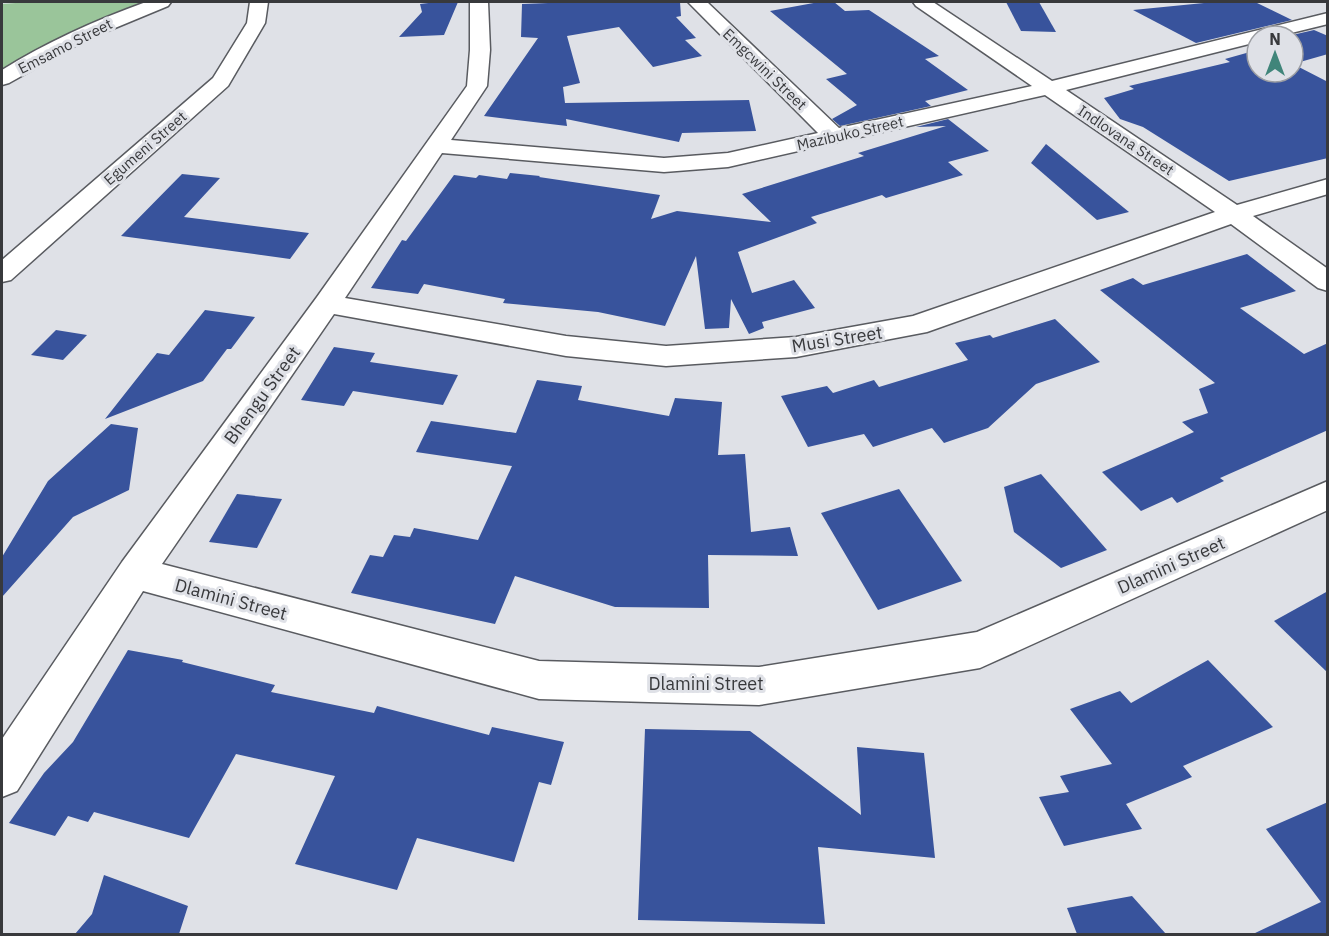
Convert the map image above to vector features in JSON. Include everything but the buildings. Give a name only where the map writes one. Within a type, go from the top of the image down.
[{"type":"street","name":"Emsamo Street","points":[[2,80],[32,60],[84,34],[162,2]]},
{"type":"street","name":"Egumeni Street","points":[[2,274],[221,82],[255,23],[259,2]]},
{"type":"street","name":"Bhengu Street","points":[[2,776],[135,573],[327,304],[477,86],[479,2]]},
{"type":"street","name":"Emgcwini Street","points":[[697,2],[834,136]]},
{"type":"street","name":"Indlovana Street","points":[[921,2],[1234,214],[1328,282]]},
{"type":"street","name":"Mazibuko Street","points":[[436,146],[664,165],[728,160],[1050,88],[1328,18]]},
{"type":"street","name":"Musi Street","points":[[327,304],[566,346],[666,356],[796,347],[917,325],[1234,214],[1328,186]]},
{"type":"street","name":"Dlamini Street","points":[[135,573],[538,680],[759,686],[980,650],[1328,495]]},
{"type":"green space","points":[[143,2],[70,33],[2,72],[2,4]]}]
